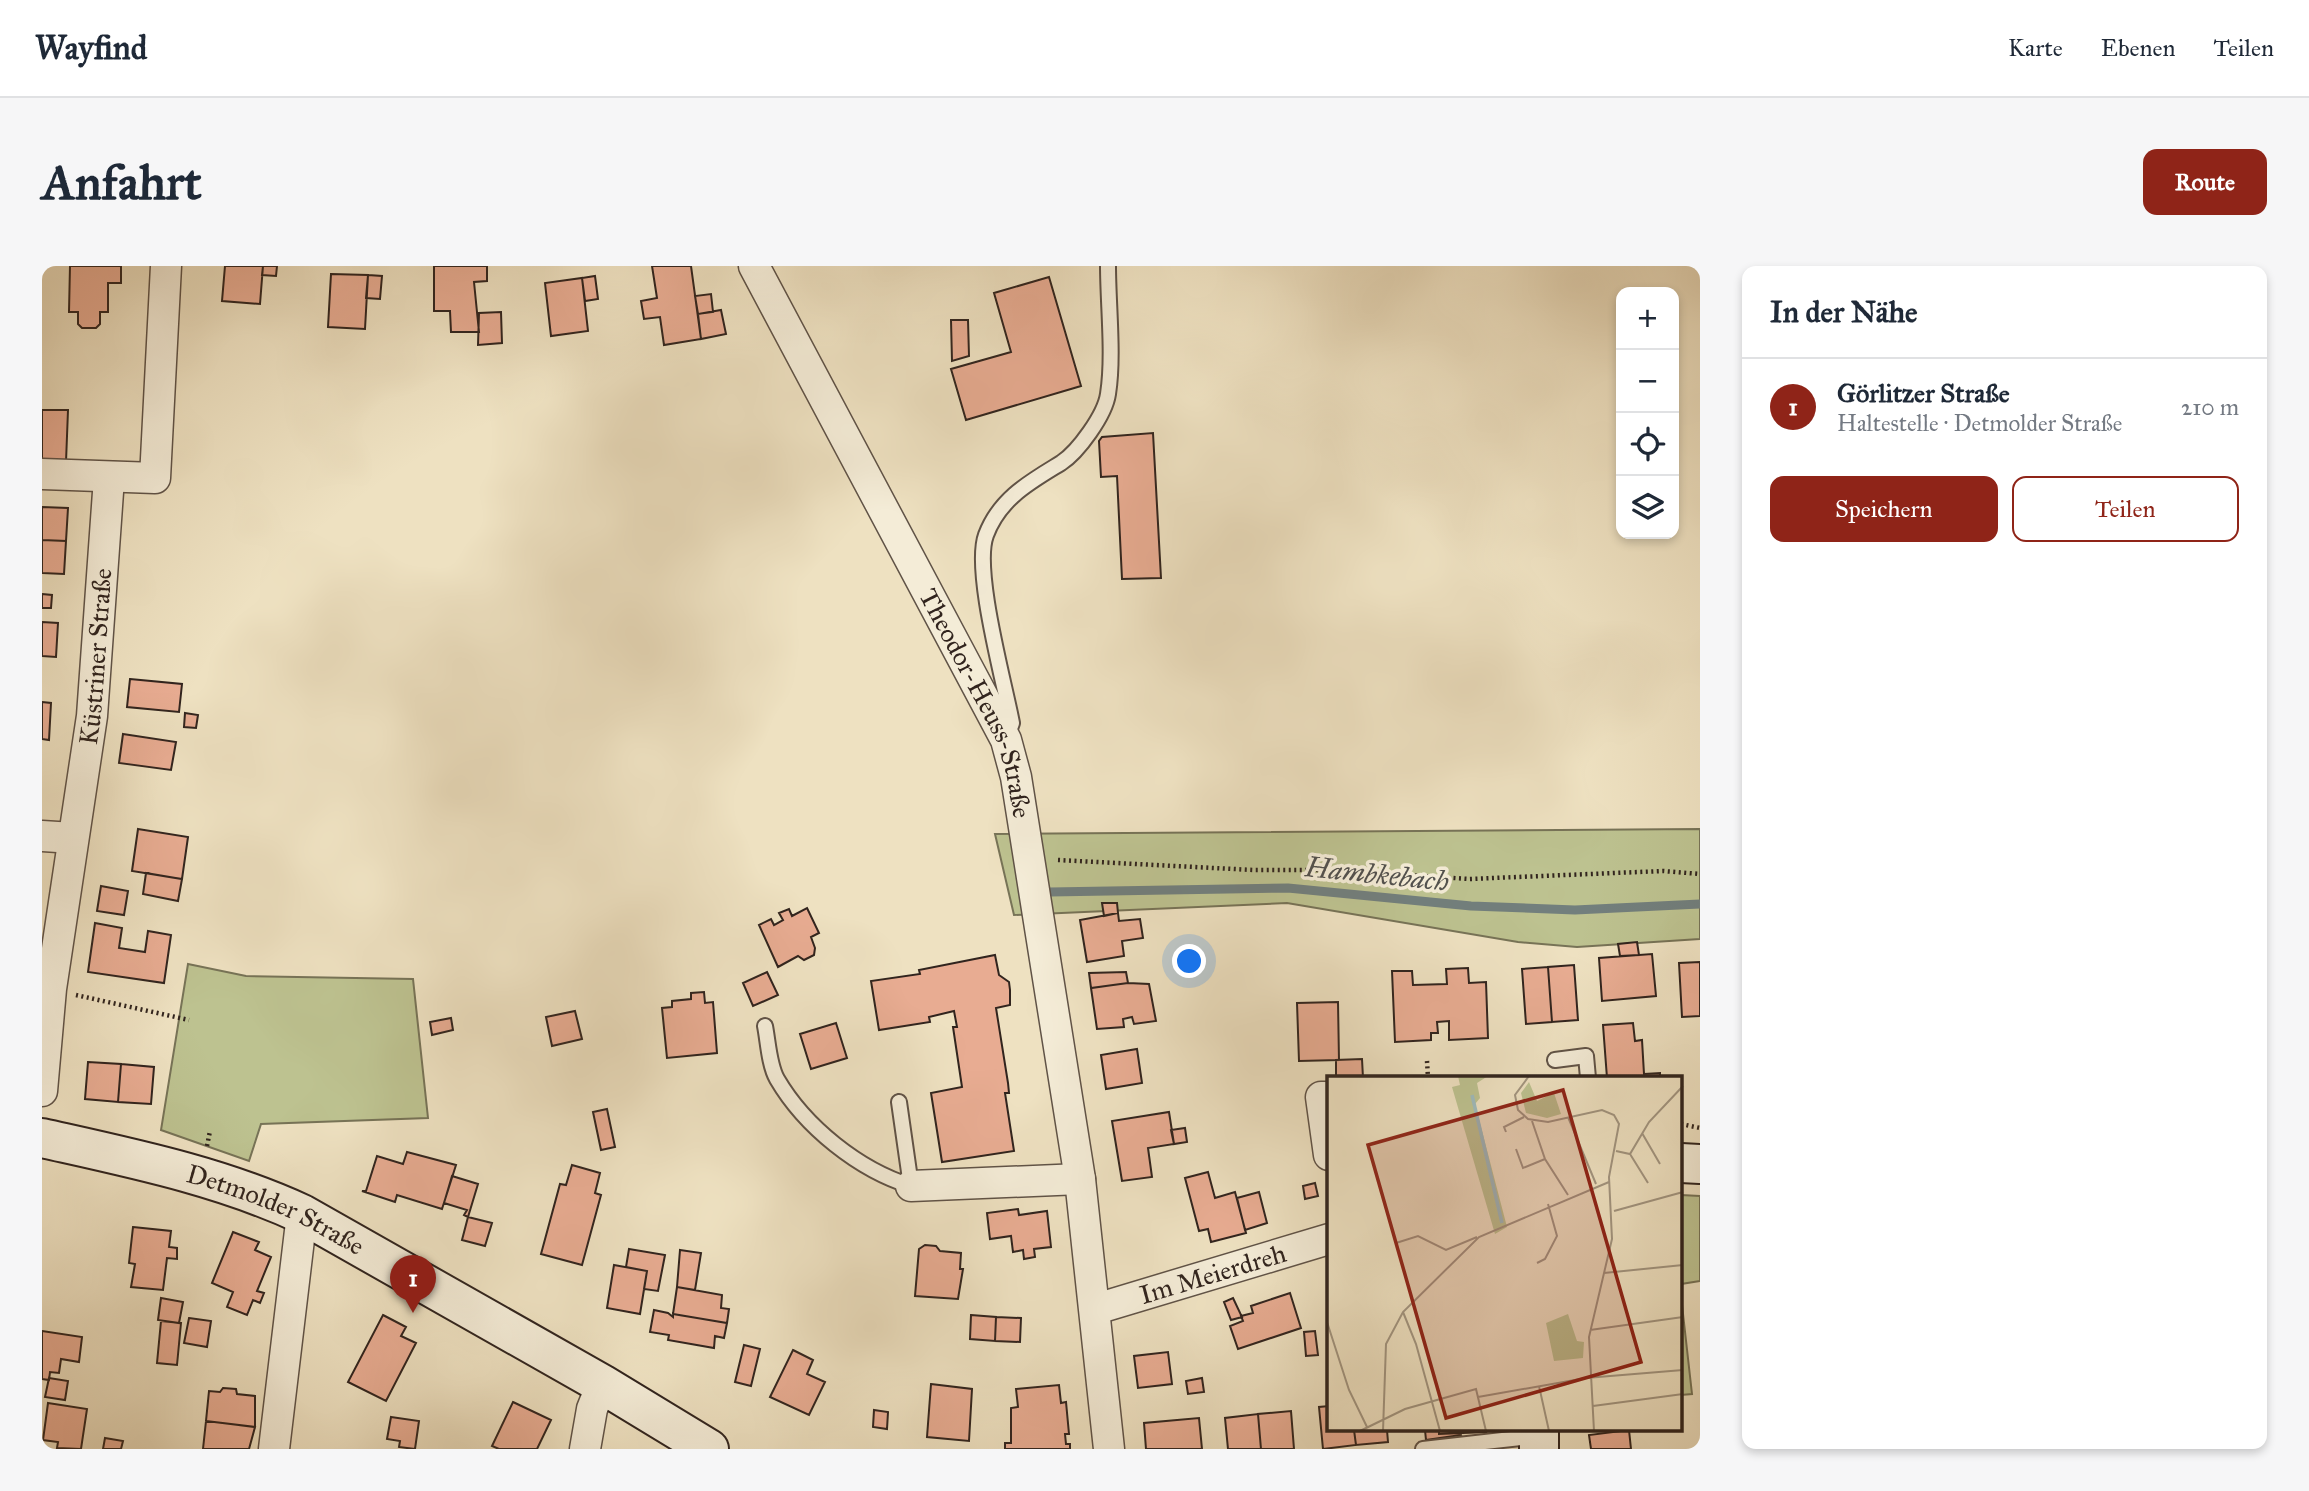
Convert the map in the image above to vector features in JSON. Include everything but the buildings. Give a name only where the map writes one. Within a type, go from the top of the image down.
[{"type":"main road","name":"Detmolder Straße","points":[[42,1138],[232,1185],[302,1214],[602,1384],[709,1449]]},
{"type":"main road","points":[[1682,1163],[1700,1164]]},
{"type":"street","points":[[42,474],[155,478],[166,266]]},
{"type":"street","name":"Theodor-Heuss-Straße","points":[[754,266],[1006,740],[1016,777],[1080,1179],[1110,1449]]},
{"type":"street","name":"Küstriner Straße","points":[[42,1091],[51,989],[92,716],[109,478]]},
{"type":"street","points":[[42,836],[73,838]]},
{"type":"street","points":[[1319,1097],[1327,1143]]},
{"type":"street","points":[[911,1186],[1080,1179]]},
{"type":"street","points":[[274,1449],[302,1214]]},
{"type":"street","name":"Im Meierdreh","points":[[1096,1309],[1327,1240]]},
{"type":"street","points":[[585,1449],[592,1409],[602,1384]]},
{"type":"lane","points":[[1006,740],[1012,723],[984,586],[981,560],[986,534],[1007,499],[1033,477],[1063,461],[1086,440],[1108,396],[1108,266]]},
{"type":"lane","points":[[765,1026],[776,1077],[806,1115],[840,1148],[886,1178],[911,1186],[899,1102]]},
{"type":"lane","points":[[1555,1060],[1586,1056],[1588,1076]]},
{"type":"lane","points":[[1423,1449],[1540,1438]]},
{"type":"path","points":[[1044,859],[1253,870],[1330,870],[1469,879],[1663,871],[1700,874]]},
{"type":"path","points":[[51,989],[189,1020]]},
{"type":"path","points":[[1427,1061],[1428,1076]]},
{"type":"path","points":[[1682,1124],[1700,1128]]},
{"type":"green space","points":[[1700,829],[1700,939],[1577,947],[1518,942],[1287,903],[1014,915],[995,834]]},
{"type":"green space","points":[[188,964],[246,976],[413,979],[428,1118],[261,1124],[249,1161],[161,1130]]},
{"type":"green space","points":[[1682,1195],[1700,1196],[1700,1281],[1682,1284]]},
{"type":"green space","points":[[1682,1305],[1692,1394],[1682,1395]]},
{"type":"waterway","name":"Hambkebach","points":[[1050,892],[1288,888],[1471,906],[1575,910],[1700,904]]},
{"type":"place","name":"Görlitzer Straße","points":[[413,1313]]}]
